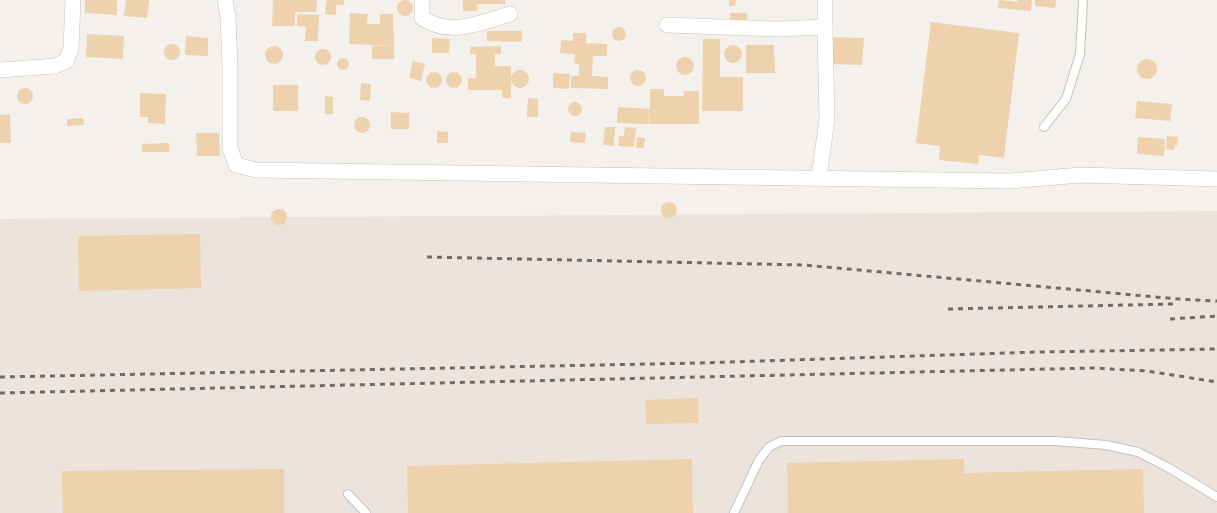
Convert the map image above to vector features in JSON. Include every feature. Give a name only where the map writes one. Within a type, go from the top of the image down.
[{"type":"street","points":[[0,70],[55,66],[66,61],[70,49],[73,0]]},
{"type":"street","points":[[225,0],[228,17],[230,66],[230,148],[236,165],[256,170],[819,177],[1010,181],[1081,174],[1217,179]]},
{"type":"street","points":[[422,0],[422,18],[433,26],[460,29],[510,14]]},
{"type":"street","points":[[819,177],[827,119],[824,0]]},
{"type":"street","points":[[666,25],[777,29],[825,27]]},
{"type":"lane","points":[[1044,126],[1066,99],[1080,54],[1083,0]]},
{"type":"lane","points":[[734,513],[759,460],[769,447],[781,441],[1055,441],[1106,445],[1138,452],[1217,497]]},
{"type":"lane","points":[[348,494],[366,513]]},
{"type":"shaded area","points":[[1217,211],[1217,513],[0,513],[0,219]]},
{"type":"building","points":[[85,0],[117,0],[117,15],[85,13]]},
{"type":"building","points":[[126,0],[149,0],[147,18],[124,16]]},
{"type":"building","points":[[273,0],[317,0],[316,12],[295,12],[295,26],[272,26]]},
{"type":"building","points":[[344,0],[344,5],[336,5],[336,15],[325,14],[326,1]]},
{"type":"building","points":[[402,0],[408,0],[413,5],[411,14],[408,16],[402,16],[397,11],[397,5]]},
{"type":"building","points":[[463,0],[505,0],[505,4],[477,4],[477,11],[463,11]]},
{"type":"building","points":[[729,0],[736,0],[735,6],[729,6]]},
{"type":"building","points":[[999,0],[1017,2],[1017,0],[1032,0],[1031,11],[998,8]]},
{"type":"building","points":[[1035,0],[1056,0],[1055,8],[1035,6]]},
{"type":"building","points":[[350,13],[368,14],[367,24],[380,24],[380,14],[393,14],[394,46],[349,44]]},
{"type":"building","points":[[730,13],[747,13],[747,20],[730,20]]},
{"type":"building","points":[[297,14],[319,15],[318,41],[305,41],[306,27],[297,26]]},
{"type":"building","points":[[931,22],[1019,33],[1004,158],[979,155],[978,164],[939,160],[940,146],[916,143]]},
{"type":"building","points":[[616,27],[622,27],[626,31],[626,37],[622,41],[616,41],[612,37],[612,31]]},
{"type":"building","points":[[487,31],[522,31],[522,42],[487,41]]},
{"type":"building","points":[[573,33],[586,33],[586,43],[607,44],[607,56],[593,56],[592,76],[608,77],[608,89],[571,88],[571,76],[579,76],[579,64],[574,63],[575,54],[560,53],[561,40],[573,41]]},
{"type":"building","points":[[87,34],[124,36],[123,59],[86,57]]},
{"type":"building","points":[[186,36],[208,38],[208,56],[185,55]]},
{"type":"building","points":[[829,37],[864,38],[862,65],[829,64]]},
{"type":"building","points":[[432,38],[450,39],[449,53],[432,53]]},
{"type":"building","points":[[703,39],[720,39],[720,77],[743,77],[743,111],[702,111]]},
{"type":"building","points":[[169,44],[175,44],[180,49],[178,58],[175,60],[169,60],[164,55],[164,49]]},
{"type":"building","points":[[733,45],[739,48],[742,54],[739,60],[733,63],[727,60],[724,54],[727,48]]},
{"type":"building","points":[[746,45],[774,45],[775,73],[746,73]]},
{"type":"building","points":[[274,46],[280,49],[283,55],[280,61],[274,64],[268,61],[265,55],[268,49]]},
{"type":"building","points":[[372,46],[394,46],[394,59],[372,59]]},
{"type":"building","points":[[501,46],[501,54],[495,54],[495,66],[511,66],[511,98],[502,98],[502,90],[468,90],[468,78],[476,78],[476,54],[470,54],[470,47]]},
{"type":"building","points":[[323,49],[329,51],[331,57],[329,63],[323,65],[317,63],[315,57],[317,51]]},
{"type":"building","points":[[685,57],[691,60],[694,66],[691,72],[685,75],[679,72],[676,66],[679,60]]},
{"type":"building","points":[[345,58],[348,59],[348,69],[341,70],[338,69],[337,62],[338,59]]},
{"type":"building","points":[[1147,59],[1154,62],[1157,69],[1154,76],[1147,79],[1140,76],[1137,69],[1140,62]]},
{"type":"building","points":[[413,61],[425,64],[421,81],[409,78]]},
{"type":"building","points":[[520,70],[526,73],[529,79],[526,85],[520,88],[514,85],[511,79],[514,73]]},
{"type":"building","points":[[635,70],[641,70],[646,75],[644,84],[641,86],[635,86],[630,81],[630,75]]},
{"type":"building","points":[[434,72],[441,77],[442,80],[437,87],[434,88],[427,83],[426,80],[431,73]]},
{"type":"building","points":[[454,72],[460,74],[462,80],[460,86],[454,88],[448,86],[446,80],[448,74]]},
{"type":"building","points":[[553,73],[570,74],[569,89],[553,88]]},
{"type":"building","points":[[361,83],[371,84],[370,101],[360,100]]},
{"type":"building","points":[[273,85],[298,85],[298,111],[273,111]]},
{"type":"building","points":[[22,88],[28,88],[33,93],[31,102],[28,104],[22,104],[17,99],[17,93]]},
{"type":"building","points":[[650,89],[664,89],[664,96],[684,96],[683,91],[699,91],[699,124],[650,124]]},
{"type":"building","points":[[140,93],[166,94],[165,124],[148,123],[148,117],[140,117]]},
{"type":"building","points":[[325,96],[333,97],[333,114],[325,114]]},
{"type":"building","points":[[528,98],[538,99],[538,117],[527,117]]},
{"type":"building","points":[[1137,101],[1172,104],[1170,121],[1135,118]]},
{"type":"building","points":[[572,102],[578,102],[582,106],[582,112],[578,116],[572,116],[568,112],[568,106]]},
{"type":"building","points":[[618,107],[650,109],[649,124],[617,123]]},
{"type":"building","points":[[391,112],[409,113],[409,129],[391,129]]},
{"type":"building","points":[[10,114],[11,143],[0,143],[0,115]]},
{"type":"building","points":[[359,117],[365,117],[370,122],[368,131],[365,133],[359,133],[354,128],[354,122]]},
{"type":"building","points":[[83,118],[84,125],[67,126],[67,119]]},
{"type":"building","points":[[605,127],[615,127],[614,146],[603,145]]},
{"type":"building","points":[[625,127],[636,128],[634,147],[618,146],[619,136],[624,136]]},
{"type":"building","points":[[437,131],[448,132],[448,143],[437,143]]},
{"type":"building","points":[[571,132],[586,133],[585,143],[570,142]]},
{"type":"building","points":[[196,133],[219,133],[220,156],[197,156]]},
{"type":"building","points":[[1167,136],[1178,137],[1177,146],[1175,145],[1174,150],[1166,149]]},
{"type":"building","points":[[637,137],[645,138],[644,148],[636,148]]},
{"type":"building","points":[[1138,137],[1165,139],[1164,156],[1137,154]]},
{"type":"building","points":[[169,143],[169,152],[142,152],[142,144]]},
{"type":"building","points":[[666,202],[672,202],[677,207],[675,216],[672,218],[666,218],[661,213],[661,207]]},
{"type":"building","points":[[276,209],[282,209],[287,214],[285,223],[282,225],[276,225],[271,220],[271,214]]},
{"type":"building","points":[[200,234],[201,288],[79,291],[78,236]]},
{"type":"building","points":[[698,398],[699,423],[646,424],[645,400]]},
{"type":"building","points":[[692,459],[693,513],[408,513],[407,466]]},
{"type":"building","points":[[964,459],[964,473],[1143,469],[1144,513],[788,513],[787,463]]},
{"type":"building","points":[[284,469],[284,513],[63,513],[62,471]]},
{"type":"railway","points":[[427,257],[804,265],[1178,299],[1217,301]]},
{"type":"railway","points":[[948,309],[1173,304]]},
{"type":"railway","points":[[1170,319],[1217,316]]},
{"type":"railway","points":[[0,377],[699,363],[1038,352],[1217,349]]},
{"type":"railway","points":[[0,393],[1093,368],[1147,371],[1217,382]]}]
